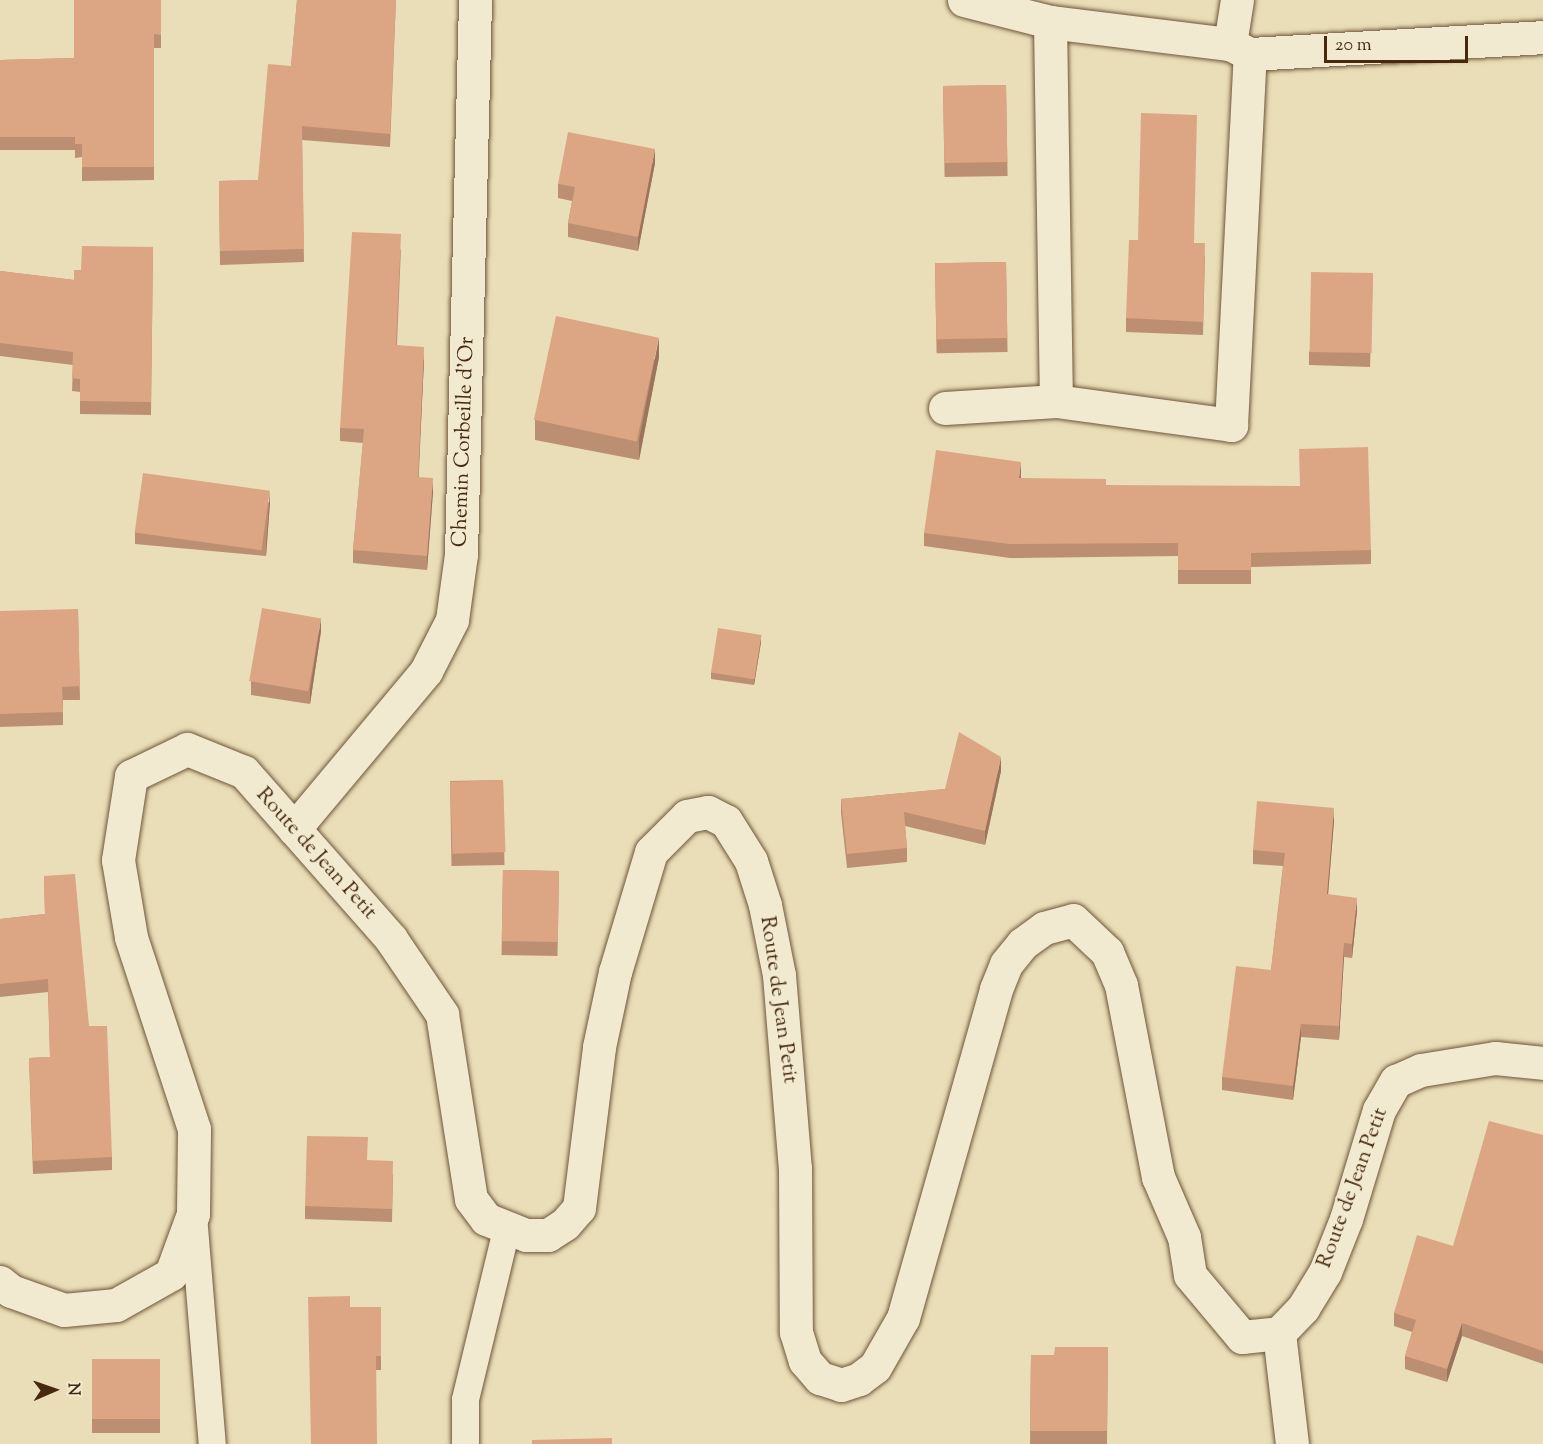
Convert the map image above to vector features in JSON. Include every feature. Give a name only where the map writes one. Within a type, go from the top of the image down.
[{"type":"street","name":"Chemin Corbeille d'Or","points":[[294,829],[426,671],[452,620],[461,554],[475,0]]},
{"type":"street","points":[[964,0],[1050,21],[1240,49],[1543,37]]},
{"type":"street","points":[[945,408],[1056,401],[1231,425],[1240,49],[1237,0]]},
{"type":"street","points":[[1050,21],[1056,401]]},
{"type":"street","name":"Route de Jean Petit","points":[[0,1282],[11,1291],[64,1310],[116,1305],[171,1274],[193,1214],[194,1129],[132,937],[118,860],[132,776],[187,749],[244,772],[391,939],[442,1014],[471,1199],[486,1219],[506,1229],[526,1235],[548,1235],[565,1224],[579,1208],[599,1047],[615,972],[651,852],[687,816],[708,812],[726,821],[741,843],[765,905],[789,1063],[795,1168],[796,1332],[805,1361],[820,1378],[841,1385],[859,1379],[874,1367],[903,1318],[1006,964],[1022,944],[1044,928],[1073,920],[1107,952],[1121,985],[1147,1132],[1158,1178],[1184,1237],[1190,1275],[1242,1337],[1279,1332],[1303,1308],[1325,1272],[1346,1219],[1379,1110],[1396,1081],[1421,1070],[1495,1058],[1543,1064]]},
{"type":"street","points":[[1279,1332],[1292,1444]]},
{"type":"lane","points":[[193,1214],[212,1444]]},
{"type":"lane","points":[[465,1444],[465,1399],[506,1229]]},
{"type":"building","points":[[74,0],[161,0],[161,35],[154,34],[154,167],[82,167],[82,144],[75,144],[75,137],[0,137],[0,60],[74,58]]},
{"type":"building","points":[[297,0],[396,0],[390,134],[302,126],[304,249],[220,251],[219,181],[258,180],[268,64],[291,66]]},
{"type":"building","points":[[1006,85],[1007,162],[944,163],[943,86]]},
{"type":"building","points":[[1141,113],[1197,115],[1194,243],[1205,243],[1203,322],[1126,318],[1129,240],[1138,240]]},
{"type":"building","points":[[568,132],[655,149],[638,237],[568,223],[575,187],[558,184]]},
{"type":"building","points":[[352,232],[401,234],[396,345],[424,347],[418,477],[433,478],[427,556],[353,550],[364,429],[340,428]]},
{"type":"building","points":[[82,246],[153,247],[151,402],[80,401],[80,379],[72,378],[73,352],[0,343],[0,271],[74,280],[74,270],[81,270]]},
{"type":"building","points":[[1006,262],[1007,338],[936,339],[935,263]]},
{"type":"building","points":[[1311,272],[1373,273],[1372,353],[1310,352]]},
{"type":"building","points":[[556,316],[659,338],[637,442],[534,420]]},
{"type":"building","points":[[1368,447],[1371,550],[1251,553],[1251,570],[1178,570],[1178,543],[1010,544],[924,533],[936,450],[1021,462],[1019,478],[1106,479],[1106,485],[1300,486],[1299,449]]},
{"type":"building","points":[[143,473],[270,491],[261,550],[135,532]]},
{"type":"building","points":[[262,608],[321,618],[308,691],[249,681]]},
{"type":"building","points":[[78,609],[80,686],[62,687],[63,712],[0,714],[0,611]]},
{"type":"building","points":[[718,628],[761,635],[754,679],[711,672]]},
{"type":"building","points":[[959,732],[1001,757],[985,831],[904,812],[907,848],[847,854],[841,799],[945,789]]},
{"type":"building","points":[[503,780],[506,852],[453,854],[450,782]]},
{"type":"building","points":[[1257,801],[1334,808],[1327,894],[1357,898],[1352,944],[1344,943],[1339,1026],[1301,1024],[1293,1086],[1222,1077],[1236,966],[1271,970],[1285,853],[1253,850]]},
{"type":"building","points":[[503,870],[559,871],[558,942],[502,941]]},
{"type":"building","points":[[75,874],[89,1026],[107,1026],[112,1157],[33,1161],[29,1058],[50,1057],[48,979],[0,984],[0,919],[45,914],[44,876]]},
{"type":"building","points":[[1489,1121],[1543,1135],[1543,1351],[1462,1323],[1447,1369],[1405,1356],[1416,1320],[1394,1313],[1417,1235],[1453,1246]]},
{"type":"building","points":[[307,1136],[368,1137],[367,1160],[393,1161],[392,1209],[305,1206]]},
{"type":"building","points":[[350,1296],[350,1307],[381,1307],[381,1356],[376,1356],[377,1444],[311,1444],[308,1297]]},
{"type":"building","points":[[1055,1347],[1108,1347],[1107,1431],[1030,1431],[1031,1355],[1054,1355]]},
{"type":"building","points":[[92,1359],[160,1359],[160,1419],[92,1419]]},
{"type":"building","points":[[612,1438],[612,1444],[532,1444],[532,1440]]}]
